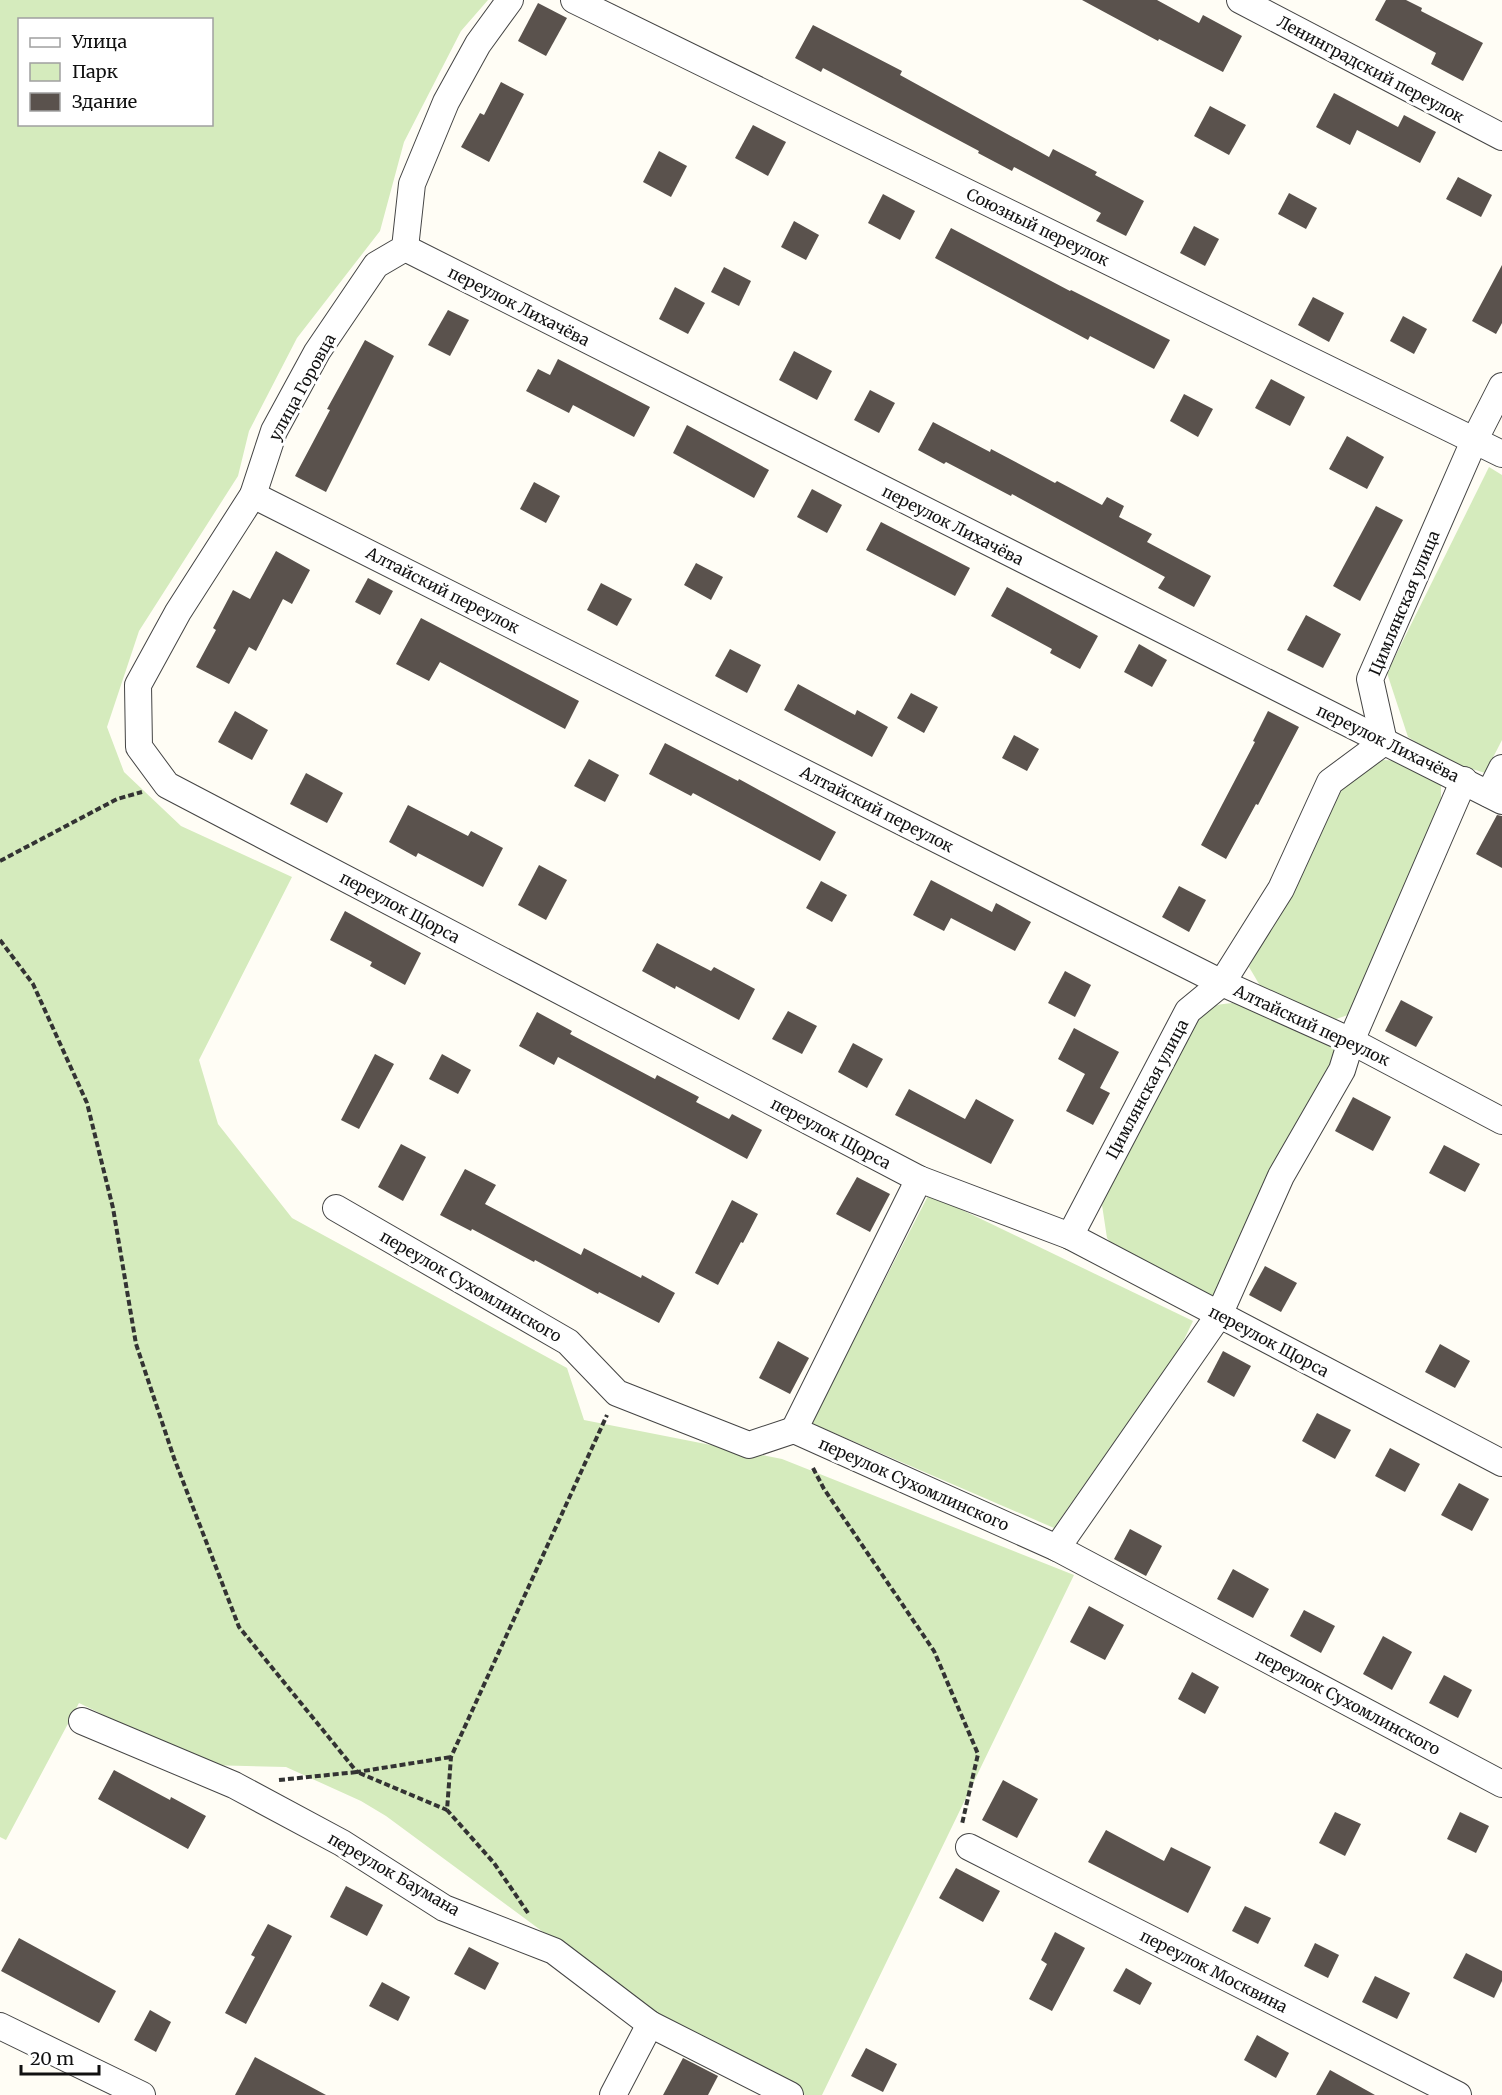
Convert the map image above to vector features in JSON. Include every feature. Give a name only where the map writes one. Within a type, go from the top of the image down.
[{"type":"street","points":[[405,248],[412,184],[442,112],[478,44],[510,0]]},
{"type":"street","name":"Союзный переулок","points":[[574,0],[1502,454]]},
{"type":"street","name":"Ленинградский переулок","points":[[1240,0],[1502,137]]},
{"type":"street","name":"улица Горовца","points":[[167,785],[139,747],[138,685],[178,612],[253,495],[274,430],[317,352],[376,266],[405,248]]},
{"type":"street","name":"переулок Лихачёва","points":[[405,248],[1496,797]]},
{"type":"street","name":"Цимлянская улица","points":[[1070,1236],[1188,1011],[1222,983],[1281,889],[1330,782],[1384,742],[1370,679],[1474,441],[1502,386]]},
{"type":"street","name":"Алтайский переулок","points":[[253,495],[1222,983],[1351,1041],[1502,1121]]},
{"type":"street","points":[[1496,797],[1502,768]]},
{"type":"street","points":[[1057,1548],[1219,1316],[1281,1176],[1342,1070],[1351,1041],[1464,780]]},
{"type":"street","name":"переулок Щорса","points":[[167,785],[919,1179],[1070,1236],[1502,1463]]},
{"type":"street","points":[[794,1430],[919,1179]]},
{"type":"street","name":"переулок Сухомлинского","points":[[336,1208],[568,1342],[617,1393],[749,1445],[794,1430],[1057,1548],[1502,1784]]},
{"type":"street","name":"переулок Баумана","points":[[82,1721],[234,1785],[342,1843],[444,1908],[554,1952],[650,2024],[790,2095]]},
{"type":"street","name":"переулок Москвина","points":[[969,1847],[1458,2095]]},
{"type":"street","points":[[613,2095],[650,2024]]},
{"type":"street","points":[[0,2026],[142,2095]]},
{"type":"path","points":[[0,861],[117,799],[167,785]]},
{"type":"path","points":[[0,940],[33,984],[87,1103],[113,1208],[136,1344],[174,1458],[239,1627],[357,1772],[447,1810],[494,1863],[554,1952]]},
{"type":"path","points":[[447,1810],[451,1757],[617,1393]]},
{"type":"path","points":[[794,1430],[824,1488],[934,1651],[978,1754],[962,1826],[969,1847]]},
{"type":"path","points":[[279,1780],[357,1772],[451,1757]]},
{"type":"green space","points":[[0,0],[488,0],[461,31],[404,142],[380,231],[297,338],[249,431],[238,476],[139,631],[107,727],[124,772],[181,826],[292,877],[199,1060],[218,1124],[292,1218],[567,1368],[584,1420],[782,1459],[1074,1575],[822,2095],[805,2095],[646,2008],[386,1816],[361,1801],[286,1767],[207,1765],[79,1703],[6,1840],[0,1837]]},
{"type":"green space","points":[[1489,467],[1502,475],[1502,740],[1485,773],[1444,760],[1408,737],[1387,673]]},
{"type":"green space","points":[[1382,760],[1405,761],[1441,780],[1441,813],[1351,1014],[1336,1019],[1262,989],[1249,967],[1336,793],[1362,772]]},
{"type":"green space","points":[[1232,1003],[1246,1006],[1338,1049],[1220,1300],[1206,1298],[1121,1255],[1107,1238],[1102,1205],[1184,1034],[1204,1011]]},
{"type":"green space","points":[[929,1194],[1193,1321],[1180,1348],[1054,1528],[811,1423]]},
{"type":"building","points":[[1082,0],[1157,0],[1199,23],[1203,15],[1242,36],[1223,72],[1159,39],[1158,41]]},
{"type":"building","points":[[1386,0],[1406,0],[1422,8],[1421,11],[1483,43],[1463,81],[1431,64],[1436,53],[1375,20]]},
{"type":"building","points":[[538,3],[567,18],[546,56],[518,41]]},
{"type":"building","points":[[813,25],[902,71],[900,75],[1049,157],[1053,149],[1097,172],[1095,175],[1144,201],[1126,236],[1096,221],[1101,213],[1014,167],[1012,171],[823,68],[821,72],[795,58]]},
{"type":"building","points":[[501,82],[524,94],[489,162],[461,147],[480,113],[484,115]]},
{"type":"building","points":[[1334,93],[1398,127],[1404,115],[1436,132],[1420,163],[1357,130],[1350,145],[1316,127]]},
{"type":"building","points":[[1210,106],[1246,125],[1229,155],[1194,136]]},
{"type":"building","points":[[753,125],[786,142],[768,176],[735,158]]},
{"type":"building","points":[[659,151],[687,166],[671,197],[643,182]]},
{"type":"building","points":[[1458,177],[1492,195],[1481,217],[1446,199]]},
{"type":"building","points":[[1289,193],[1317,208],[1306,229],[1278,214]]},
{"type":"building","points":[[883,194],[915,211],[900,240],[868,223]]},
{"type":"building","points":[[794,221],[819,235],[806,260],[781,247]]},
{"type":"building","points":[[1194,226],[1219,239],[1205,266],[1180,253]]},
{"type":"building","points":[[951,228],[1070,291],[1170,340],[1154,369],[1090,336],[1088,340],[935,258]]},
{"type":"building","points":[[1502,265],[1502,323],[1496,334],[1472,321]]},
{"type":"building","points":[[724,267],[751,281],[739,306],[711,292]]},
{"type":"building","points":[[675,287],[705,303],[688,334],[659,319]]},
{"type":"building","points":[[1313,297],[1344,313],[1329,342],[1298,325]]},
{"type":"building","points":[[448,310],[469,320],[450,356],[428,345]]},
{"type":"building","points":[[1403,316],[1427,329],[1414,354],[1390,341]]},
{"type":"building","points":[[365,340],[394,356],[326,492],[295,476],[330,410],[327,409]]},
{"type":"building","points":[[794,351],[832,371],[817,400],[779,380]]},
{"type":"building","points":[[558,359],[650,407],[634,437],[573,405],[569,413],[526,391],[538,369],[550,375]]},
{"type":"building","points":[[1271,379],[1305,397],[1290,426],[1255,408]]},
{"type":"building","points":[[870,390],[895,403],[879,433],[854,420]]},
{"type":"building","points":[[1184,394],[1213,409],[1198,437],[1170,421]]},
{"type":"building","points":[[933,422],[990,452],[991,449],[1102,505],[1107,497],[1124,506],[1119,517],[1152,534],[1147,542],[1211,576],[1194,607],[1158,588],[1165,577],[1012,494],[1011,496],[918,450]]},
{"type":"building","points":[[687,425],[769,470],[754,498],[673,453]]},
{"type":"building","points":[[1347,436],[1384,457],[1367,489],[1329,469]]},
{"type":"building","points":[[534,482],[560,496],[546,523],[520,509]]},
{"type":"building","points":[[812,489],[842,505],[827,533],[797,517]]},
{"type":"building","points":[[1376,506],[1403,520],[1360,601],[1333,586]]},
{"type":"building","points":[[881,522],[970,568],[955,596],[866,550]]},
{"type":"building","points":[[276,551],[310,570],[292,604],[283,599],[256,651],[249,647],[229,684],[196,667],[216,630],[213,628],[233,590],[250,599]]},
{"type":"building","points":[[696,563],[723,577],[711,600],[684,585]]},
{"type":"building","points":[[368,578],[393,591],[380,615],[355,602]]},
{"type":"building","points":[[601,583],[632,599],[617,626],[587,610]]},
{"type":"building","points":[[1007,587],[1098,636],[1080,669],[1050,653],[1052,649],[991,616]]},
{"type":"building","points":[[1306,615],[1341,634],[1323,668],[1287,650]]},
{"type":"building","points":[[421,618],[579,701],[565,729],[440,662],[429,681],[396,664]]},
{"type":"building","points":[[1139,644],[1167,660],[1152,687],[1124,672]]},
{"type":"building","points":[[730,649],[761,665],[747,693],[715,676]]},
{"type":"building","points":[[798,684],[855,715],[857,710],[888,727],[872,757],[784,710]]},
{"type":"building","points":[[911,693],[938,707],[924,733],[897,718]]},
{"type":"building","points":[[235,711],[268,730],[252,760],[218,742]]},
{"type":"building","points":[[1268,711],[1299,727],[1258,805],[1256,804],[1226,859],[1201,845],[1255,742],[1253,741]]},
{"type":"building","points":[[1014,735],[1039,749],[1027,771],[1002,758]]},
{"type":"building","points":[[665,743],[738,781],[739,779],[836,832],[820,861],[693,793],[691,796],[649,774]]},
{"type":"building","points":[[589,759],[619,775],[605,802],[574,786]]},
{"type":"building","points":[[306,773],[343,793],[327,823],[290,804]]},
{"type":"building","points":[[408,805],[468,836],[471,831],[503,848],[483,887],[418,853],[416,857],[389,842]]},
{"type":"building","points":[[1497,815],[1502,816],[1502,868],[1476,854]]},
{"type":"building","points":[[539,865],[567,880],[546,920],[518,905]]},
{"type":"building","points":[[931,880],[992,912],[996,903],[1031,922],[1015,951],[951,918],[944,931],[913,915]]},
{"type":"building","points":[[821,881],[847,895],[832,922],[806,908]]},
{"type":"building","points":[[1179,886],[1206,900],[1189,932],[1162,917]]},
{"type":"building","points":[[345,911],[421,953],[405,985],[370,966],[372,962],[330,940]]},
{"type":"building","points":[[657,943],[711,971],[714,967],[755,989],[739,1020],[676,986],[675,989],[642,971]]},
{"type":"building","points":[[1065,971],[1091,985],[1075,1017],[1048,1003]]},
{"type":"building","points":[[1401,1000],[1433,1017],[1416,1047],[1385,1031]]},
{"type":"building","points":[[788,1011],[817,1026],[802,1054],[772,1039]]},
{"type":"building","points":[[537,1012],[572,1031],[570,1034],[655,1079],[657,1075],[699,1097],[696,1102],[729,1119],[732,1114],[762,1130],[747,1159],[558,1057],[554,1065],[519,1046]]},
{"type":"building","points":[[1074,1028],[1119,1052],[1100,1088],[1110,1093],[1093,1125],[1066,1111],[1085,1074],[1058,1059]]},
{"type":"building","points":[[853,1043],[883,1059],[867,1088],[838,1072]]},
{"type":"building","points":[[375,1054],[394,1064],[359,1129],[341,1120]]},
{"type":"building","points":[[442,1054],[471,1070],[458,1094],[429,1079]]},
{"type":"building","points":[[909,1089],[965,1119],[976,1099],[1014,1120],[991,1164],[895,1115]]},
{"type":"building","points":[[1353,1097],[1391,1117],[1373,1151],[1335,1131]]},
{"type":"building","points":[[401,1144],[426,1157],[403,1201],[378,1187]]},
{"type":"building","points":[[1444,1145],[1480,1164],[1465,1192],[1429,1173]]},
{"type":"building","points":[[465,1169],[496,1185],[485,1204],[581,1255],[584,1248],[675,1293],[659,1323],[440,1215]]},
{"type":"building","points":[[857,1177],[890,1194],[870,1232],[836,1214]]},
{"type":"building","points":[[732,1200],[758,1214],[718,1285],[695,1273]]},
{"type":"building","points":[[1265,1266],[1297,1283],[1281,1312],[1249,1295]]},
{"type":"building","points":[[778,1341],[809,1358],[790,1394],[759,1378]]},
{"type":"building","points":[[1440,1344],[1470,1361],[1455,1388],[1425,1372]]},
{"type":"building","points":[[1223,1351],[1251,1366],[1234,1397],[1207,1382]]},
{"type":"building","points":[[1317,1413],[1351,1430],[1335,1459],[1302,1441]]},
{"type":"building","points":[[1390,1448],[1420,1464],[1405,1492],[1375,1476]]},
{"type":"building","points":[[1459,1483],[1489,1499],[1472,1531],[1441,1515]]},
{"type":"building","points":[[1130,1529],[1162,1546],[1146,1576],[1114,1559]]},
{"type":"building","points":[[1233,1569],[1269,1589],[1253,1618],[1217,1599]]},
{"type":"building","points":[[1089,1606],[1124,1625],[1105,1660],[1070,1642]]},
{"type":"building","points":[[1304,1610],[1335,1626],[1321,1653],[1290,1636]]},
{"type":"building","points":[[1383,1636],[1412,1652],[1392,1690],[1363,1674]]},
{"type":"building","points":[[1192,1672],[1219,1687],[1205,1714],[1178,1699]]},
{"type":"building","points":[[1444,1675],[1472,1690],[1458,1718],[1429,1703]]},
{"type":"building","points":[[114,1770],[206,1816],[188,1849],[98,1799]]},
{"type":"building","points":[[1003,1780],[1038,1799],[1017,1838],[982,1820]]},
{"type":"building","points":[[1335,1812],[1361,1824],[1345,1856],[1319,1843]]},
{"type":"building","points":[[1460,1812],[1489,1826],[1476,1853],[1447,1839]]},
{"type":"building","points":[[1106,1830],[1164,1861],[1171,1847],[1211,1867],[1188,1913],[1088,1862]]},
{"type":"building","points":[[956,1868],[1000,1891],[983,1922],[939,1898]]},
{"type":"building","points":[[346,1886],[383,1905],[367,1936],[330,1917]]},
{"type":"building","points":[[1245,1906],[1271,1918],[1258,1944],[1232,1931]]},
{"type":"building","points":[[268,1924],[292,1936],[246,2024],[225,2013],[255,1957],[251,1955]]},
{"type":"building","points":[[1055,1932],[1085,1948],[1052,2011],[1029,1999],[1047,1964],[1041,1960]]},
{"type":"building","points":[[19,1938],[116,1991],[99,2023],[1,1971]]},
{"type":"building","points":[[1315,1943],[1339,1955],[1328,1978],[1304,1966]]},
{"type":"building","points":[[469,1947],[499,1963],[485,1990],[454,1974]]},
{"type":"building","points":[[1466,1953],[1502,1971],[1502,1981],[1494,1998],[1453,1978]]},
{"type":"building","points":[[1126,1968],[1152,1983],[1140,2005],[1113,1991]]},
{"type":"building","points":[[1375,1976],[1410,1993],[1397,2019],[1362,2002]]},
{"type":"building","points":[[382,1982],[410,1997],[398,2021],[369,2006]]},
{"type":"building","points":[[150,2010],[171,2022],[156,2052],[134,2040]]},
{"type":"building","points":[[1257,2035],[1289,2053],[1276,2078],[1244,2060]]},
{"type":"building","points":[[866,2048],[897,2064],[883,2092],[851,2076]]},
{"type":"building","points":[[255,2057],[326,2095],[235,2095]]},
{"type":"building","points":[[683,2058],[718,2076],[708,2095],[663,2095]]},
{"type":"building","points":[[1330,2070],[1375,2095],[1316,2095]]}]
